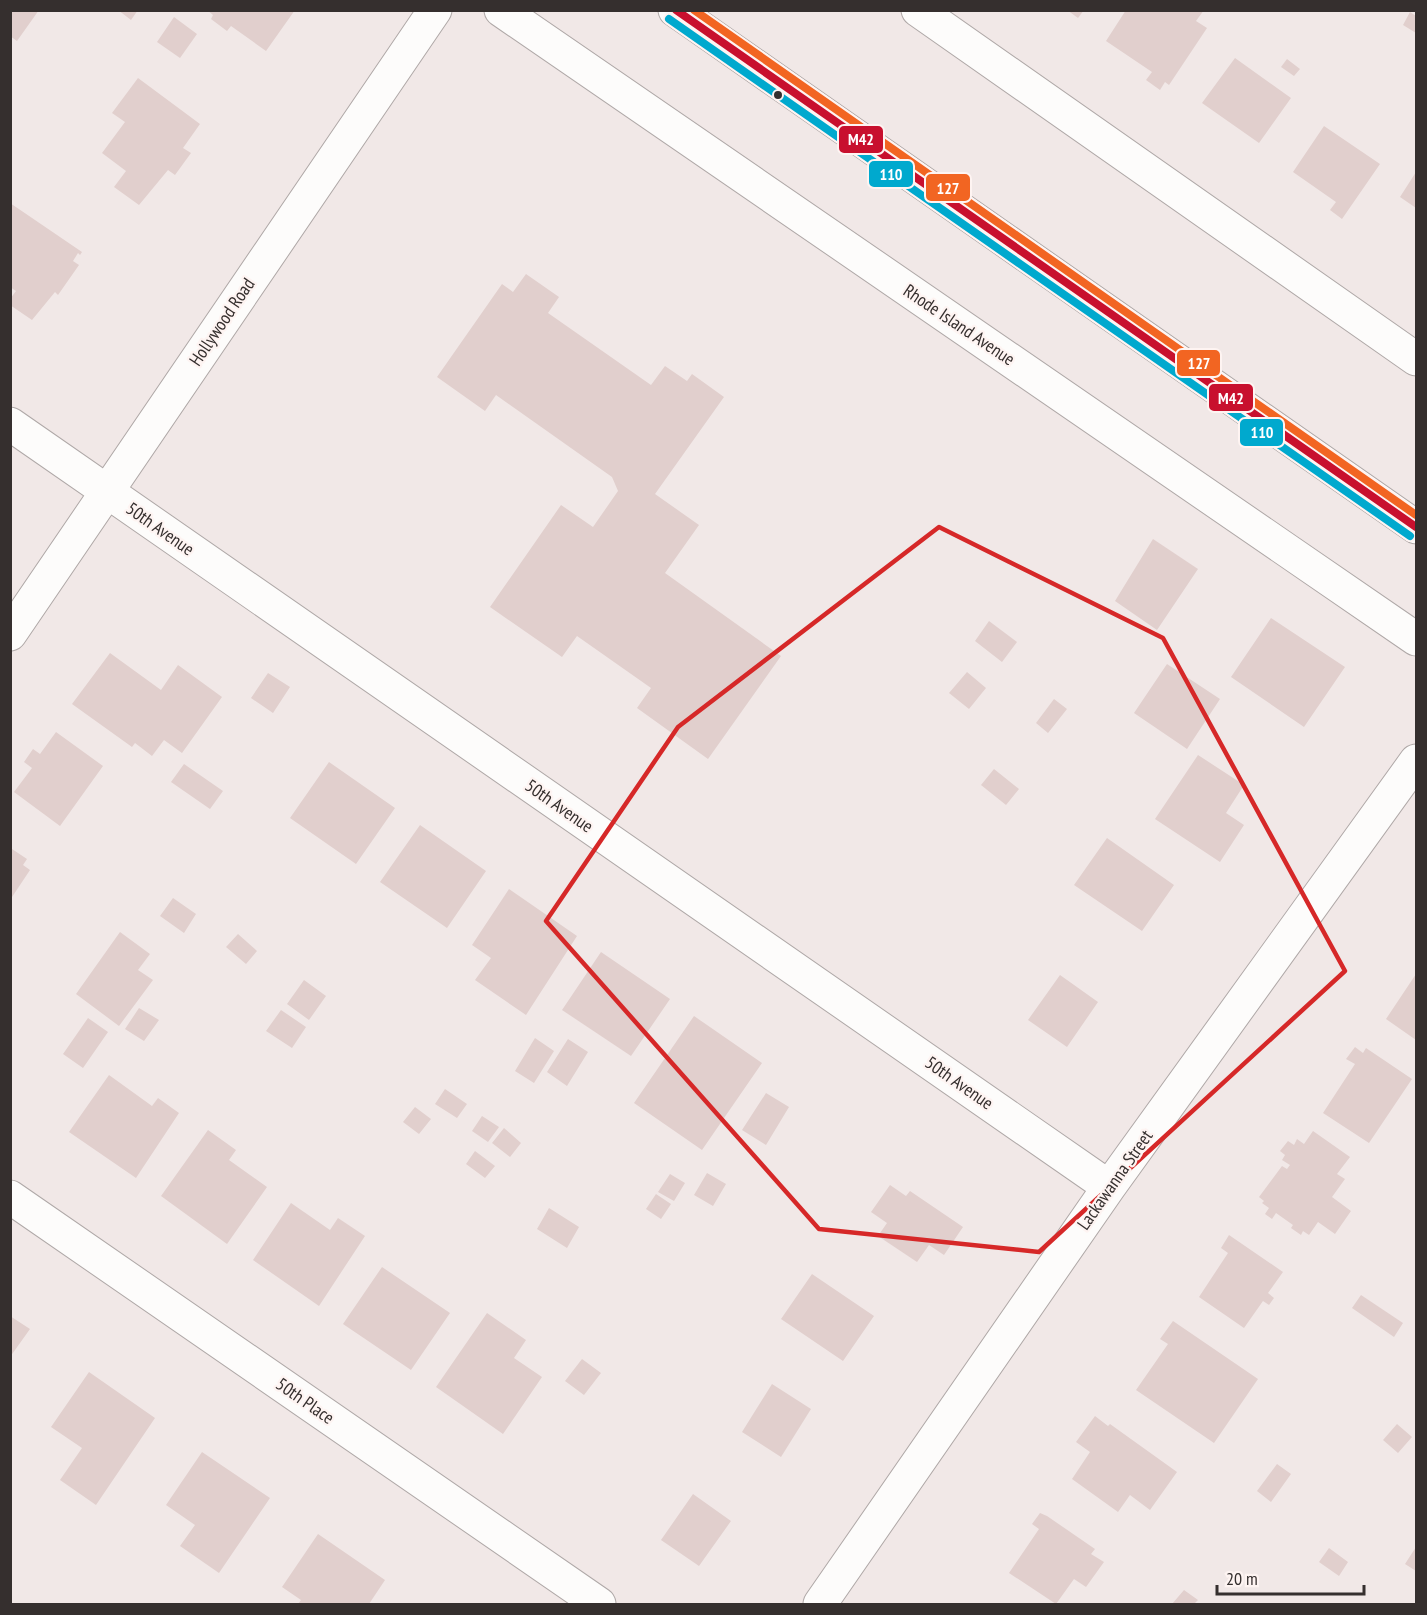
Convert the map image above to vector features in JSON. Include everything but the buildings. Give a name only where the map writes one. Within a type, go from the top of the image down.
[{"type":"street","name":"Hollywood Road","points":[[10,634],[435,10]]},
{"type":"street","name":"Rhode Island Avenue","points":[[501,10],[1416,639]]},
{"type":"street","points":[[675,10],[1416,527]]},
{"type":"street","points":[[918,10],[1416,359]]},
{"type":"street","name":"50th Avenue","points":[[10,424],[1109,1187]]},
{"type":"street","name":"Lackawanna Street","points":[[820,1605],[1109,1187],[1416,761]]},
{"type":"street","name":"50th Place","points":[[10,1197],[599,1605]]},
{"type":"highlighted area","points":[[939,527],[1163,638],[1345,971],[1039,1252],[819,1229],[546,921],[678,727]]},
{"type":"transit line","name":"M42","points":[[676,10],[1416,527]]},
{"type":"transit line","name":"127","points":[[694,10],[1416,515]]},
{"type":"transit line","name":"110","points":[[669,19],[1410,536]]}]
